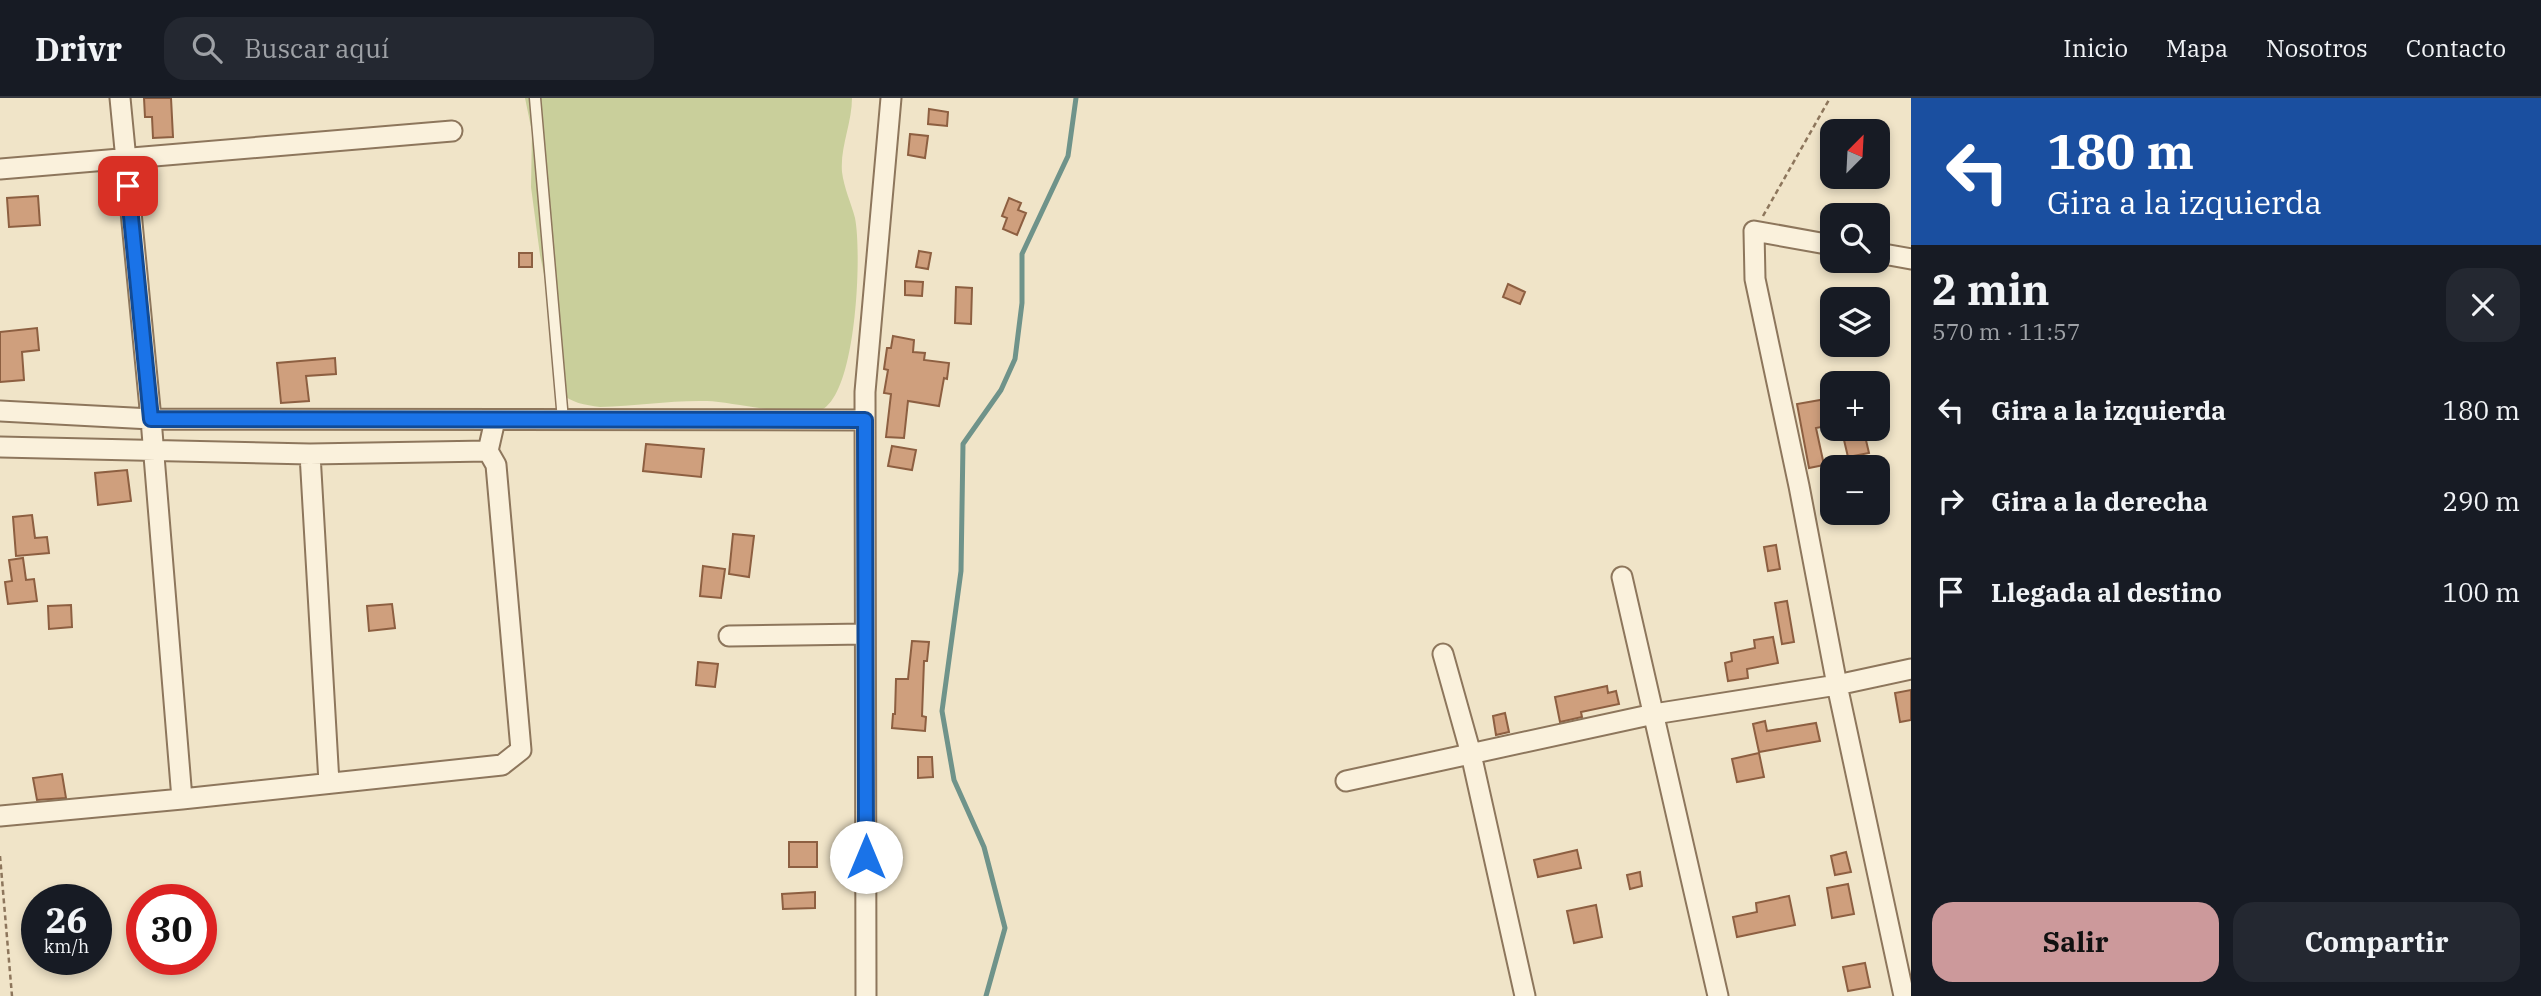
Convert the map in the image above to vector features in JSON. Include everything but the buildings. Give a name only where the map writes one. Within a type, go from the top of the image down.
[{"type":"street","points":[[120,98],[151,419],[182,799]]},
{"type":"street","points":[[866,996],[865,391],[891,98]]},
{"type":"street","points":[[0,169],[452,131]]},
{"type":"street","points":[[1820,243],[1754,231],[1755,279],[1799,486],[1837,685],[1904,996]]},
{"type":"street","points":[[1890,255],[1911,259]]},
{"type":"street","points":[[0,411],[151,419],[865,420]]},
{"type":"street","points":[[0,816],[502,765],[521,750],[496,465],[488,451],[495,420]]},
{"type":"street","points":[[0,447],[310,454],[488,451]]},
{"type":"street","points":[[310,454],[329,783]]},
{"type":"street","points":[[1622,576],[1718,996]]},
{"type":"street","points":[[729,636],[865,634]]},
{"type":"street","points":[[1443,654],[1471,754],[1525,996]]},
{"type":"street","points":[[1346,781],[1654,714],[1837,685],[1911,669]]},
{"type":"lane","points":[[535,98],[563,420]]},
{"type":"path","points":[[1754,231],[1830,98]]},
{"type":"path","points":[[0,856],[12,996]]},
{"type":"green space","points":[[525,98],[852,98],[842,172],[855,218],[857,291],[849,354],[842,381],[832,401],[819,411],[796,413],[707,401],[600,407],[564,396],[560,392],[550,303],[540,255],[531,187],[532,132]]},
{"type":"waterway","points":[[986,996],[1005,928],[984,847],[954,780],[942,711],[961,571],[963,444],[1001,390],[1015,359],[1022,303],[1022,254],[1068,156],[1076,98]]},
{"type":"route","points":[[128,186],[151,419],[865,420],[866,857]]}]
